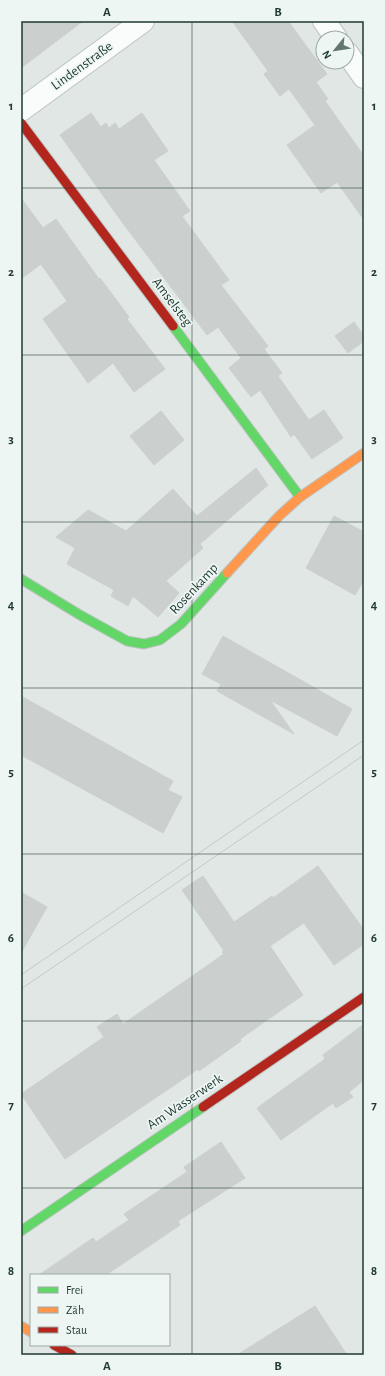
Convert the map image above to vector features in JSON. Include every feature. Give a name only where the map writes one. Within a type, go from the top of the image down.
[{"type":"street","name":"Lindenstraße","points":[[21,110],[143,21]]},
{"type":"street","points":[[324,21],[330,30]]},
{"type":"street","points":[[355,64],[364,77]]},
{"type":"street","name":"Amselsteg","points":[[21,123],[300,497]]},
{"type":"street","name":"Rosenkamp","points":[[21,579],[80,615],[127,641],[144,644],[160,640],[181,624],[279,516],[300,497],[364,453]]},
{"type":"street","name":"Am Wasserwerk","points":[[21,1231],[364,997]]},
{"type":"street","points":[[21,1326],[30,1331]]},
{"type":"street","points":[[56,1346],[72,1355]]},
{"type":"building","points":[[21,21],[83,21],[21,68]]},
{"type":"building","points":[[232,21],[288,21],[315,58],[315,70],[324,70],[327,74],[316,82],[328,99],[325,101],[364,156],[364,220],[337,182],[321,193],[287,145],[315,125],[289,89],[280,96],[264,74],[268,71]]},
{"type":"building","points":[[91,113],[101,127],[106,123],[109,128],[115,123],[119,129],[142,113],[168,151],[154,160],[190,211],[182,216],[229,280],[221,285],[268,346],[264,349],[282,373],[278,376],[309,420],[324,410],[343,438],[312,459],[294,434],[291,437],[260,390],[251,397],[229,368],[241,358],[218,327],[207,335],[122,222],[60,135]]},
{"type":"building","points":[[21,198],[43,228],[56,219],[99,279],[100,278],[129,317],[127,319],[165,369],[134,392],[113,363],[88,383],[43,319],[67,301],[41,264],[21,279]]},
{"type":"building","points":[[354,322],[364,336],[364,341],[348,353],[335,336]]},
{"type":"building","points":[[161,411],[184,440],[154,465],[130,436]]},
{"type":"building","points":[[256,468],[268,485],[200,544],[203,548],[166,581],[179,593],[158,617],[133,596],[128,606],[111,596],[114,590],[67,564],[75,548],[56,537],[88,510],[126,531],[173,489],[197,516]]},
{"type":"building","points":[[334,516],[364,532],[364,580],[355,595],[306,568]]},
{"type":"building","points":[[223,636],[352,709],[337,736],[270,700],[294,734],[217,691],[221,684],[202,674]]},
{"type":"building","points":[[21,696],[173,781],[168,790],[182,797],[163,833],[21,755]]},
{"type":"building","points":[[318,866],[364,930],[364,944],[334,965],[304,923],[270,946],[303,995],[240,1039],[241,1041],[199,1071],[198,1069],[65,1159],[21,1094],[104,1037],[97,1027],[117,1014],[123,1024],[224,954],[222,952],[224,951],[182,890],[203,876],[234,922],[272,896],[273,898]]},
{"type":"building","points":[[21,892],[47,907],[21,953]]},
{"type":"building","points":[[364,1024],[364,1080],[349,1092],[353,1097],[336,1108],[333,1103],[281,1140],[257,1108],[325,1059],[323,1055]]},
{"type":"building","points":[[221,1142],[245,1178],[178,1221],[180,1225],[107,1274],[40,1274],[93,1238],[96,1242],[129,1220],[124,1214],[187,1172],[184,1167]]},
{"type":"building","points":[[315,1306],[347,1355],[237,1355]]},
{"type":"tram line","points":[[21,975],[364,740]]},
{"type":"tram line","points":[[21,989],[364,755]]},
{"type":"traffic: fast","points":[[173,326],[300,497]]},
{"type":"traffic: fast","points":[[21,579],[80,615],[127,641],[144,644],[160,640],[181,624],[227,573]]},
{"type":"traffic: fast","points":[[21,1231],[203,1107]]},
{"type":"traffic: slow","points":[[227,573],[279,516],[300,497],[364,453]]},
{"type":"traffic: slow","points":[[21,1326],[30,1331]]},
{"type":"traffic: jam","points":[[21,123],[173,326]]},
{"type":"traffic: jam","points":[[203,1107],[364,997]]},
{"type":"traffic: jam","points":[[56,1346],[72,1355]]}]
